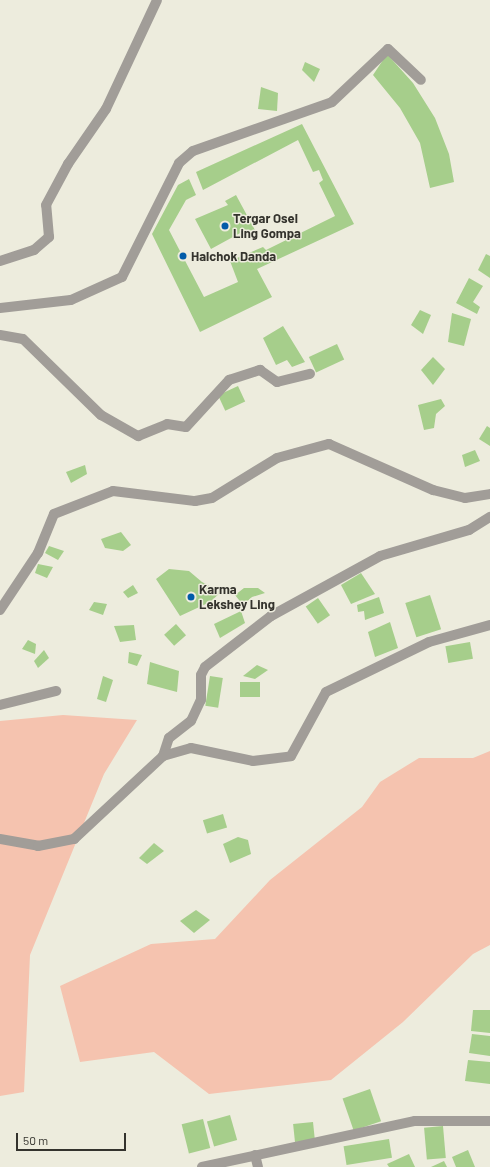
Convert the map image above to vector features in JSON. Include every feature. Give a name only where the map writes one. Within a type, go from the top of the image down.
[{"type":"street","points":[[0,261],[34,250],[50,237],[46,205],[68,164],[106,109],[157,0]]},
{"type":"street","points":[[0,308],[71,300],[122,277],[179,163],[193,151],[332,102],[388,49],[421,80]]},
{"type":"street","points":[[0,335],[23,339],[100,415],[138,436],[167,424],[186,427],[229,380],[260,370],[277,382],[310,374]]},
{"type":"street","points":[[0,610],[38,553],[54,514],[113,491],[195,501],[212,498],[277,458],[329,444],[433,490],[465,498],[490,494]]},
{"type":"street","points":[[0,838],[38,846],[74,839],[163,756],[170,738],[190,721],[201,700],[201,675],[205,667],[271,616],[380,556],[469,530],[490,517]]},
{"type":"street","points":[[163,756],[191,748],[252,761],[291,756],[326,692],[429,642],[490,626]]},
{"type":"street","points":[[0,705],[56,691]]},
{"type":"street","points":[[202,1167],[415,1121],[490,1121]]},
{"type":"street","points":[[255,1155],[258,1167]]},
{"type":"shaded area","points":[[63,715],[137,720],[104,774],[30,955],[24,1092],[0,1096],[0,721]]},
{"type":"shaded area","points":[[490,751],[490,945],[473,954],[403,1022],[331,1080],[209,1094],[154,1052],[80,1062],[60,986],[151,944],[215,939],[270,880],[362,807],[380,782],[419,758],[473,758]]},
{"type":"building","points":[[387,54],[413,83],[435,118],[449,154],[454,182],[430,188],[420,143],[400,108],[373,75]]},
{"type":"building","points":[[305,62],[320,69],[314,82],[302,70]]},
{"type":"building","points":[[261,87],[278,93],[277,111],[258,109]]},
{"type":"building","points":[[302,124],[354,224],[257,269],[272,297],[200,332],[152,234],[178,185],[189,179],[196,195],[186,200],[169,230],[204,297],[238,282],[230,261],[263,247],[266,250],[335,216],[319,183],[323,180],[319,170],[313,172],[298,140],[203,190],[196,172]]},
{"type":"building","name":"Tergar Osel Ling Gompa","points":[[236,195],[256,232],[245,239],[242,232],[211,249],[195,219],[228,205],[225,201]]},
{"type":"building","points":[[486,254],[490,256],[490,278],[478,270]]},
{"type":"building","points":[[469,278],[483,286],[473,302],[480,307],[477,314],[456,303]]},
{"type":"building","points":[[420,310],[431,315],[423,334],[411,325]]},
{"type":"building","points":[[452,313],[471,319],[464,346],[448,342]]},
{"type":"building","points":[[283,326],[305,362],[292,367],[287,360],[276,365],[263,338]]},
{"type":"building","points":[[337,344],[344,359],[316,373],[309,357]]},
{"type":"building","points":[[433,357],[445,369],[433,385],[421,370]]},
{"type":"building","points":[[238,386],[245,401],[225,411],[218,395]]},
{"type":"building","points":[[441,399],[445,406],[436,414],[434,428],[424,430],[418,405]]},
{"type":"building","points":[[487,426],[490,428],[490,446],[479,439]]},
{"type":"building","points":[[475,450],[480,461],[465,467],[462,455]]},
{"type":"building","points":[[85,465],[87,474],[71,483],[66,472]]},
{"type":"building","points":[[121,532],[131,545],[123,551],[105,548],[101,539]]},
{"type":"building","points":[[49,546],[64,551],[58,560],[45,553]]},
{"type":"building","points":[[38,564],[53,567],[47,578],[35,573]]},
{"type":"building","name":"Karma Lekshey Ling","points":[[169,569],[189,571],[202,582],[221,592],[210,602],[180,616],[156,579]]},
{"type":"building","points":[[361,573],[375,594],[351,604],[341,585]]},
{"type":"building","points":[[133,585],[138,593],[128,598],[123,592]]},
{"type":"building","points":[[244,588],[258,588],[265,593],[252,597],[243,605],[235,595]]},
{"type":"building","points":[[430,595],[441,629],[416,637],[405,603]]},
{"type":"building","points":[[379,597],[384,613],[365,620],[364,611],[358,612],[357,605]]},
{"type":"building","points":[[318,598],[330,615],[318,624],[306,607]]},
{"type":"building","points":[[94,602],[107,604],[103,615],[89,610]]},
{"type":"building","points":[[241,611],[245,623],[220,638],[214,624]]},
{"type":"building","points":[[390,622],[398,648],[375,657],[368,632]]},
{"type":"building","points":[[176,624],[186,635],[174,646],[164,635]]},
{"type":"building","points":[[134,625],[136,640],[120,642],[114,626]]},
{"type":"building","points":[[28,640],[36,644],[35,654],[22,649]]},
{"type":"building","points":[[470,642],[473,659],[448,663],[445,646]]},
{"type":"building","points":[[44,650],[49,658],[38,668],[34,661]]},
{"type":"building","points":[[129,652],[142,655],[137,666],[128,663]]},
{"type":"building","points":[[150,662],[179,671],[177,692],[147,684]]},
{"type":"building","points":[[257,665],[268,670],[255,679],[243,676]]},
{"type":"building","points":[[103,676],[113,680],[106,702],[97,699]]},
{"type":"building","points":[[210,676],[223,678],[218,708],[205,706]]},
{"type":"building","points":[[240,682],[260,682],[260,697],[240,697]]},
{"type":"building","points":[[223,814],[227,827],[207,834],[203,820]]},
{"type":"building","points":[[238,837],[248,840],[251,854],[230,863],[223,844]]},
{"type":"building","points":[[154,843],[164,851],[147,864],[139,858]]},
{"type":"building","points":[[196,910],[210,920],[194,933],[180,921]]},
{"type":"building","points":[[473,1010],[490,1010],[490,1033],[471,1031]]},
{"type":"building","points":[[472,1034],[490,1036],[490,1056],[469,1053]]},
{"type":"building","points":[[468,1060],[490,1062],[490,1084],[465,1081]]},
{"type":"building","points":[[370,1089],[381,1121],[354,1131],[343,1098]]},
{"type":"building","points":[[230,1115],[237,1140],[214,1147],[207,1122]]},
{"type":"building","points":[[203,1119],[210,1148],[189,1153],[182,1124]]},
{"type":"building","points":[[313,1122],[315,1140],[295,1142],[293,1124]]},
{"type":"building","points":[[443,1126],[446,1158],[427,1160],[424,1128]]},
{"type":"building","points":[[389,1139],[392,1158],[347,1165],[344,1146]]},
{"type":"building","points":[[468,1150],[475,1167],[456,1167],[452,1157]]},
{"type":"building","points":[[409,1154],[415,1167],[389,1167],[387,1164]]},
{"type":"building","points":[[444,1161],[447,1167],[431,1167]]},
{"type":"place","name":"Tergar Osel Ling Gompa","points":[[225,226]]},
{"type":"place","name":"Halchok Danda","points":[[183,256]]},
{"type":"place","name":"Karma Lekshey Ling","points":[[191,597]]}]
